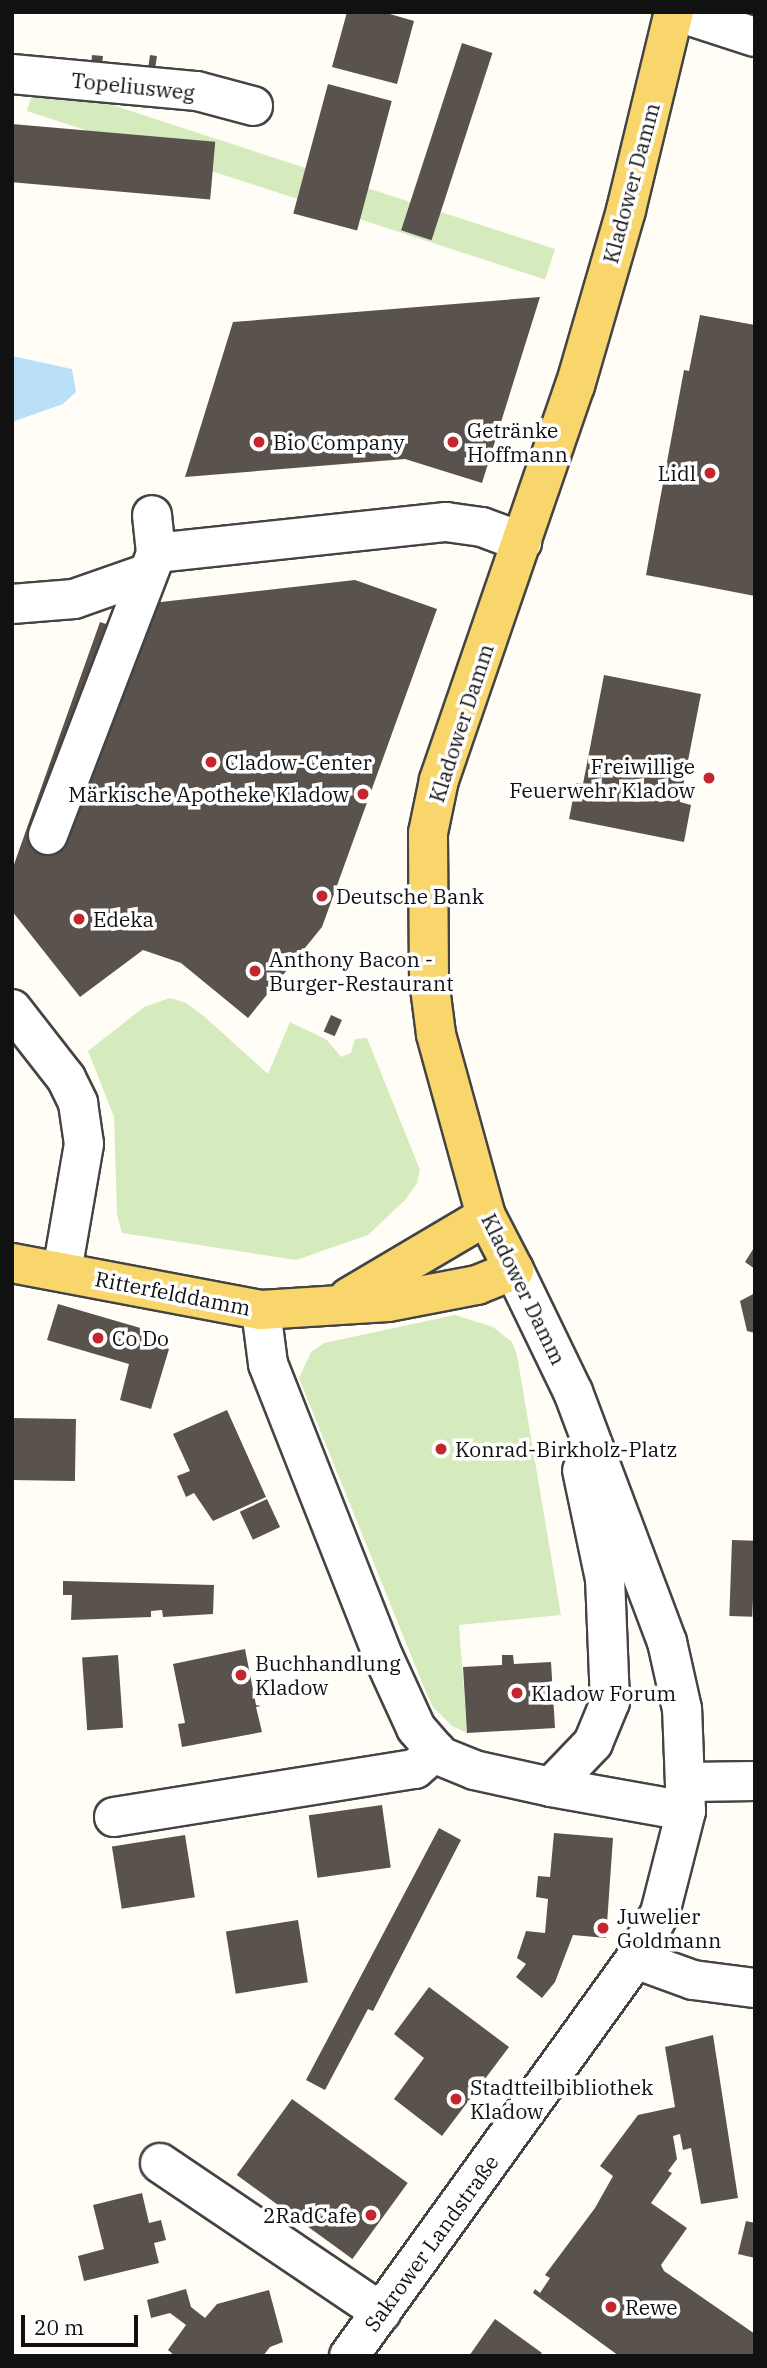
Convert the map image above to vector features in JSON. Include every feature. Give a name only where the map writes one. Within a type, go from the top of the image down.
[{"type":"main road","name":"Kladower Damm","points":[[514,1270],[486,1216],[436,1034],[429,979],[428,833],[439,780],[590,336],[676,12]]},
{"type":"main road","name":"Ritterfelddamm","points":[[334,1304],[374,1285],[486,1216]]},
{"type":"main road","name":"Ritterfelddamm","points":[[12,1264],[62,1271],[261,1310],[432,1294],[477,1285],[514,1270]]},
{"type":"street","points":[[676,12],[755,37]]},
{"type":"street","name":"Topeliusweg","points":[[12,74],[197,91],[253,106]]},
{"type":"street","points":[[48,835],[152,563],[152,515]]},
{"type":"street","points":[[12,604],[74,599],[152,563],[446,522],[482,527],[522,542]]},
{"type":"street","points":[[12,1009],[66,1078],[78,1103],[84,1144],[62,1271]]},
{"type":"street","name":"Kladower Damm","points":[[514,1270],[573,1392],[667,1642],[682,1709],[687,1796],[660,1913],[635,1959]]},
{"type":"street","points":[[261,1310],[268,1364],[384,1658],[416,1728],[436,1751],[474,1770],[551,1787],[687,1796],[755,1781]]},
{"type":"street","points":[[551,1787],[593,1743],[610,1702],[605,1579],[574,1434],[573,1392]]},
{"type":"street","points":[[114,1816],[415,1769],[436,1751]]},
{"type":"street","points":[[635,1959],[693,1980],[755,1988]]},
{"type":"street","name":"Sakrower Landstraße","points":[[349,2356],[635,1959]]},
{"type":"street","points":[[160,2163],[381,2312]]},
{"type":"green space","points":[[37,81],[555,249],[545,279],[27,111]]},
{"type":"green space","points":[[170,998],[186,1003],[205,1017],[268,1074],[290,1022],[327,1040],[341,1057],[351,1053],[355,1039],[367,1038],[420,1170],[417,1183],[406,1199],[368,1235],[296,1260],[122,1233],[117,1214],[114,1117],[88,1051],[144,1007]]},
{"type":"green space","points":[[455,1315],[493,1327],[512,1342],[517,1355],[561,1615],[459,1625],[467,1733],[452,1726],[433,1707],[299,1378],[311,1352],[324,1343]]},
{"type":"water","points":[[12,356],[72,369],[76,392],[63,404],[12,422]]},
{"type":"building","points":[[347,12],[383,12],[414,21],[397,84],[332,67]]},
{"type":"building","points":[[462,43],[492,53],[432,240],[401,230]]},
{"type":"building","points":[[92,55],[103,56],[102,68],[91,67]]},
{"type":"building","points":[[150,55],[157,56],[155,69],[148,68]]},
{"type":"building","points":[[328,84],[392,101],[357,231],[293,213]]},
{"type":"building","points":[[12,124],[215,142],[210,200],[12,182]]},
{"type":"building","points":[[540,297],[482,483],[405,459],[185,477],[233,322]]},
{"type":"building","name":"Lidl","points":[[700,315],[755,325],[755,596],[646,575],[684,370],[689,371]]},
{"type":"building","points":[[355,580],[437,609],[322,927],[248,1018],[181,963],[143,950],[80,997],[12,911],[12,870],[100,622],[125,630],[152,603]]},
{"type":"building","points":[[604,675],[701,694],[680,802],[691,805],[684,842],[569,819],[576,783],[583,784]]},
{"type":"building","points":[[331,1015],[342,1020],[335,1036],[324,1031]]},
{"type":"building","points":[[755,1246],[755,1269],[745,1262]]},
{"type":"building","points":[[755,1293],[755,1333],[747,1331],[740,1301]]},
{"type":"building","points":[[58,1304],[161,1334],[162,1346],[169,1349],[151,1409],[120,1400],[129,1364],[47,1340]]},
{"type":"building","points":[[227,1410],[266,1497],[213,1521],[194,1493],[186,1497],[177,1476],[190,1471],[173,1434]]},
{"type":"building","points":[[12,1418],[76,1419],[75,1481],[12,1480]]},
{"type":"building","points":[[267,1499],[280,1527],[253,1540],[240,1512]]},
{"type":"building","points":[[732,1540],[755,1541],[752,1617],[729,1616]]},
{"type":"building","points":[[63,1581],[214,1585],[213,1614],[163,1617],[162,1610],[151,1611],[151,1617],[71,1620],[72,1595],[63,1595]]},
{"type":"building","points":[[245,1649],[256,1705],[261,1706],[256,1707],[262,1732],[182,1747],[178,1724],[185,1723],[173,1664]]},
{"type":"building","points":[[118,1655],[123,1728],[87,1730],[82,1658]]},
{"type":"building","points":[[502,1655],[513,1655],[514,1664],[551,1662],[555,1728],[467,1733],[463,1667],[502,1665]]},
{"type":"building","points":[[382,1805],[391,1867],[317,1878],[309,1815]]},
{"type":"building","points":[[439,1828],[461,1840],[373,2011],[368,2009],[325,2090],[306,2080]]},
{"type":"building","points":[[554,1833],[613,1838],[606,1938],[573,1935],[555,1982],[542,1998],[516,1977],[526,1964],[517,1958],[526,1931],[545,1933],[548,1899],[536,1897],[538,1876],[550,1877]]},
{"type":"building","points":[[185,1835],[195,1897],[122,1909],[112,1847]]},
{"type":"building","points":[[298,1920],[308,1982],[236,1994],[226,1931]]},
{"type":"building","points":[[429,1987],[509,2047],[442,2136],[394,2099],[424,2058],[394,2034]]},
{"type":"building","points":[[713,2035],[738,2198],[701,2204],[691,2148],[683,2150],[680,2134],[673,2136],[677,2159],[668,2171],[672,2173],[651,2203],[687,2228],[661,2265],[664,2271],[755,2334],[755,2356],[619,2356],[533,2293],[535,2289],[540,2293],[550,2278],[545,2275],[595,2208],[613,2176],[600,2166],[638,2115],[675,2107],[665,2047]]},
{"type":"building","points":[[292,2099],[408,2183],[352,2259],[237,2175]]},
{"type":"building","points":[[142,2193],[149,2223],[161,2220],[166,2240],[154,2243],[159,2263],[84,2281],[78,2256],[104,2249],[93,2205]]},
{"type":"building","points":[[746,2221],[755,2223],[755,2258],[738,2254]]},
{"type":"building","points":[[186,2289],[191,2307],[205,2318],[217,2304],[269,2290],[283,2342],[270,2347],[263,2356],[175,2356],[168,2350],[186,2325],[170,2313],[151,2318],[147,2300]]},
{"type":"building","points":[[495,2319],[542,2353],[539,2356],[469,2356]]},
{"type":"place","name":"Bio Company","points":[[259,442]]},
{"type":"place","name":"Getränke Hoffmann","points":[[453,442]]},
{"type":"place","name":"Lidl","points":[[710,473]]},
{"type":"place","name":"Cladow-Center","points":[[211,762]]},
{"type":"place","name":"Freiwillige Feuerwehr Kladow","points":[[709,778]]},
{"type":"place","name":"Märkische Apotheke Kladow","points":[[363,794]]},
{"type":"place","name":"Deutsche Bank","points":[[322,896]]},
{"type":"place","name":"Edeka","points":[[79,919]]},
{"type":"place","name":"Anthony Bacon - Burger-Restaurant","points":[[255,971]]},
{"type":"place","name":"Co Do","points":[[98,1338]]},
{"type":"place","name":"Konrad-Birkholz-Platz","points":[[441,1449]]},
{"type":"place","name":"Buchhandlung Kladow","points":[[241,1675]]},
{"type":"place","name":"Kladow Forum","points":[[517,1693]]},
{"type":"place","name":"Juwelier Goldmann","points":[[603,1928]]},
{"type":"place","name":"Stadtteilbibliothek Kladow","points":[[456,2099]]},
{"type":"place","name":"2RadCafe","points":[[371,2215]]},
{"type":"place","name":"Rewe","points":[[611,2307]]}]
